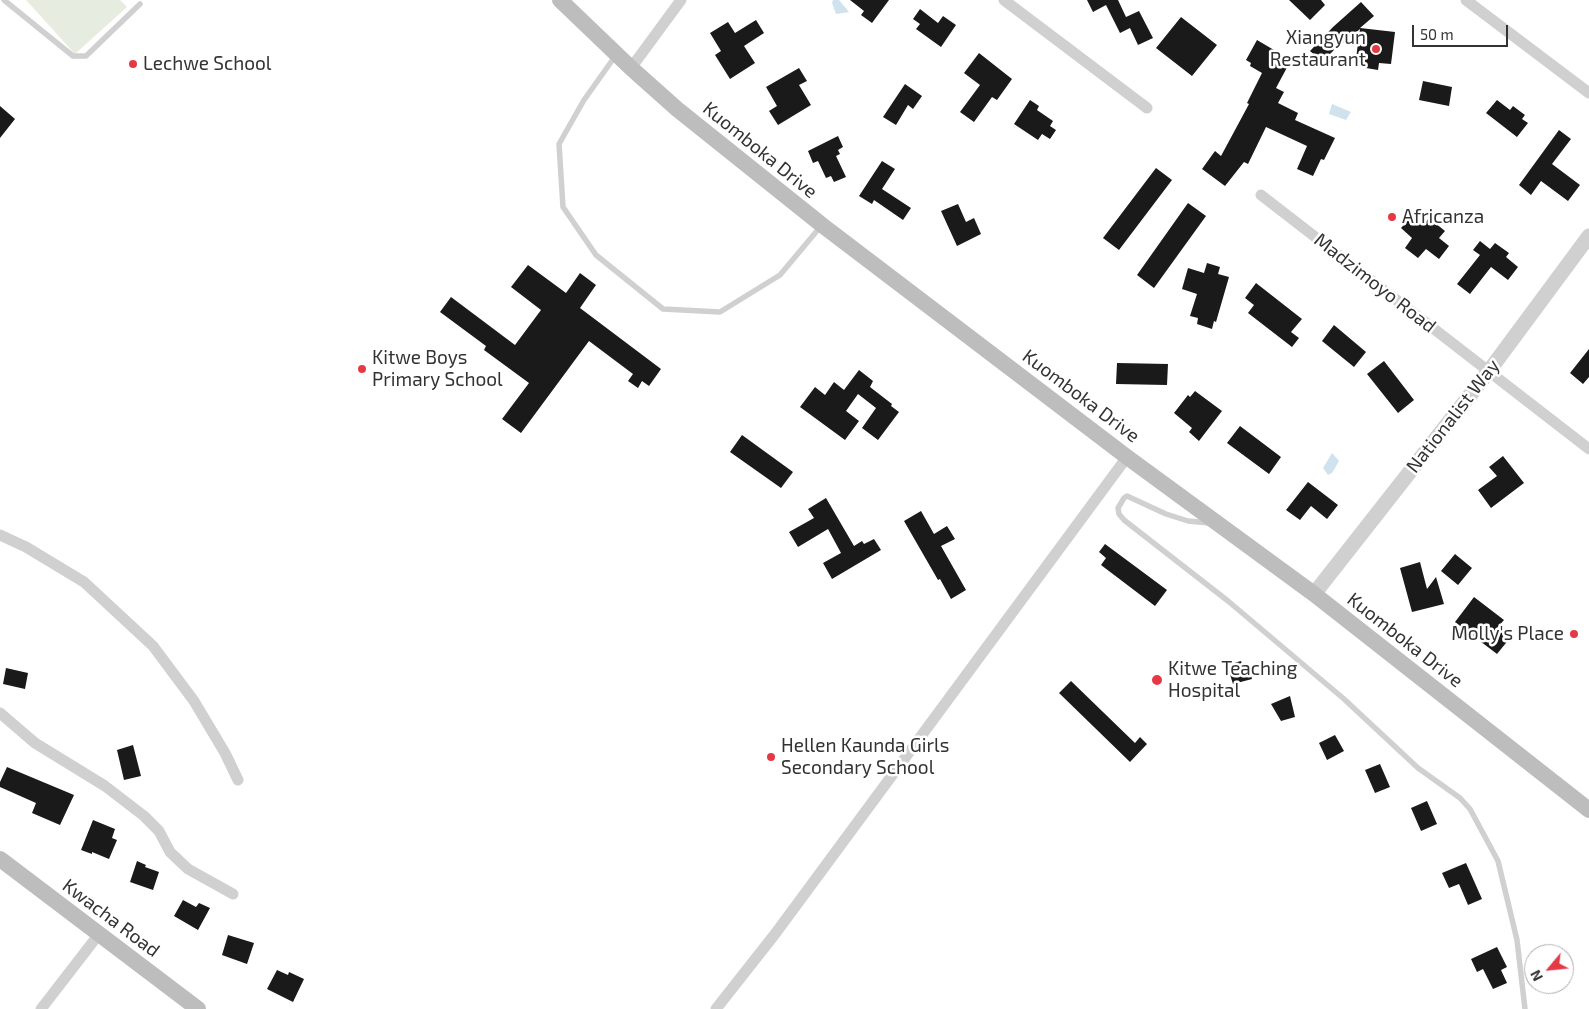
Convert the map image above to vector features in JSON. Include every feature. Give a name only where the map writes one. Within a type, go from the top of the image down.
[{"type":"main road","name":"Kuomboka Drive","points":[[560,0],[616,55],[677,109],[822,225],[1127,457],[1314,594],[1589,810]]},
{"type":"main road","name":"Kwacha Road","points":[[0,859],[198,1009]]},
{"type":"street","points":[[631,68],[681,0]]},
{"type":"street","points":[[1004,0],[1147,108]]},
{"type":"street","points":[[1466,0],[1589,93]]},
{"type":"street","name":"Madzimoyo Road","points":[[1261,195],[1589,448]]},
{"type":"street","name":"Nationalist Way","points":[[1314,594],[1489,371],[1589,236]]},
{"type":"street","points":[[716,1009],[775,934],[1127,457]]},
{"type":"street","points":[[0,534],[26,547],[84,582],[153,646],[194,701],[225,753],[238,780]]},
{"type":"street","points":[[0,713],[35,743],[105,786],[144,816],[159,831],[170,852],[188,869],[232,894]]},
{"type":"street","points":[[41,1009],[99,934]]},
{"type":"lane","points":[[4,0],[73,56],[86,56],[140,4]]},
{"type":"lane","points":[[616,55],[584,100],[559,144],[563,207],[596,255],[663,308],[720,312],[780,275],[822,225]]},
{"type":"lane","points":[[1218,523],[1188,521],[1166,514],[1127,496],[1118,508],[1119,514],[1124,520],[1228,601],[1344,699],[1418,768],[1460,798],[1470,809],[1498,861],[1517,940],[1525,1009]]},
{"type":"shaded area","points":[[26,0],[120,0],[127,7],[75,54]]},
{"type":"water","points":[[833,0],[839,0],[849,12],[836,14],[832,3]]},
{"type":"water","points":[[1332,104],[1351,112],[1346,120],[1329,114]]},
{"type":"water","points":[[1332,453],[1339,461],[1332,473],[1328,475],[1323,468]]},
{"type":"building","points":[[850,0],[889,0],[872,23],[861,15],[864,11]]},
{"type":"building","points":[[1087,0],[1118,0],[1126,17],[1139,11],[1153,38],[1138,45],[1130,28],[1120,33],[1106,5],[1093,12]]},
{"type":"building","points":[[1289,0],[1321,0],[1325,5],[1310,20]]},
{"type":"building","points":[[1361,2],[1374,16],[1360,28],[1395,32],[1391,64],[1379,63],[1378,70],[1360,67],[1361,58],[1356,58],[1360,29],[1344,43],[1342,41],[1323,62],[1310,51]]},
{"type":"building","points":[[920,9],[938,23],[943,16],[956,25],[941,47],[916,29],[920,24],[913,19]]},
{"type":"building","points":[[1181,17],[1217,45],[1192,76],[1156,48]]},
{"type":"building","points":[[756,20],[764,33],[744,46],[755,63],[730,79],[715,55],[721,51],[710,33],[728,22],[735,33]]},
{"type":"building","points":[[1257,40],[1291,60],[1276,88],[1284,92],[1278,103],[1298,113],[1295,120],[1335,138],[1324,160],[1321,159],[1313,176],[1297,169],[1307,146],[1266,127],[1248,164],[1244,162],[1225,186],[1202,169],[1215,151],[1221,156],[1249,104],[1247,103],[1262,73],[1250,66],[1251,63],[1246,60]]},
{"type":"building","points":[[979,53],[1012,79],[997,100],[992,97],[974,122],[960,112],[980,85],[964,73]]},
{"type":"building","points":[[799,68],[807,81],[799,85],[811,105],[778,125],[769,111],[777,106],[766,87]]},
{"type":"building","points":[[1423,81],[1452,87],[1449,106],[1419,100]]},
{"type":"building","points":[[905,84],[922,96],[913,109],[908,105],[896,125],[883,117]]},
{"type":"building","points":[[1030,100],[1039,106],[1037,110],[1053,121],[1050,126],[1056,130],[1050,139],[1042,134],[1038,140],[1014,124]]},
{"type":"building","points":[[1497,100],[1510,110],[1513,106],[1525,115],[1522,119],[1528,123],[1517,137],[1486,113]]},
{"type":"building","points":[[0,106],[15,119],[0,138]]},
{"type":"building","points":[[1559,130],[1571,139],[1552,164],[1580,185],[1568,201],[1541,181],[1531,195],[1519,185]]},
{"type":"building","points":[[838,136],[843,147],[838,150],[840,154],[836,156],[846,177],[834,182],[831,176],[826,178],[818,161],[813,163],[808,151]]},
{"type":"building","points":[[882,161],[895,169],[882,189],[911,208],[903,220],[874,200],[872,204],[859,196]]},
{"type":"building","points":[[1156,168],[1172,180],[1119,250],[1103,238]]},
{"type":"building","points":[[1188,203],[1206,216],[1154,288],[1137,275]]},
{"type":"building","points":[[958,204],[966,222],[974,218],[981,234],[957,246],[941,211]]},
{"type":"building","points":[[1412,216],[1423,225],[1429,218],[1445,231],[1439,238],[1449,246],[1439,259],[1426,249],[1418,258],[1405,248],[1412,238],[1401,228]]},
{"type":"building","points":[[1480,241],[1490,249],[1495,243],[1509,253],[1506,257],[1518,267],[1508,280],[1491,267],[1470,294],[1457,284],[1480,255],[1473,250]]},
{"type":"building","points":[[1207,263],[1220,267],[1218,274],[1229,277],[1216,322],[1214,321],[1212,329],[1197,324],[1198,318],[1190,316],[1197,294],[1182,289],[1188,268],[1204,273]]},
{"type":"building","points":[[528,265],[566,293],[580,273],[596,285],[580,308],[661,369],[649,386],[642,381],[638,388],[628,381],[633,374],[589,341],[521,433],[502,419],[529,383],[484,350],[486,346],[440,312],[451,297],[515,345],[541,310],[511,287]]},
{"type":"building","points":[[1256,283],[1302,319],[1291,332],[1299,338],[1292,347],[1248,313],[1254,305],[1245,298]]},
{"type":"building","points":[[1334,325],[1366,352],[1354,367],[1322,341]]},
{"type":"building","points":[[1589,349],[1589,377],[1583,384],[1570,373]]},
{"type":"building","points":[[1384,361],[1414,400],[1398,413],[1367,374]]},
{"type":"building","points":[[1117,363],[1168,364],[1167,385],[1116,384]]},
{"type":"building","points":[[859,370],[873,381],[870,387],[899,412],[878,440],[862,428],[876,408],[858,394],[846,411],[859,421],[845,440],[800,407],[815,387],[825,395],[834,382],[844,390]]},
{"type":"building","points":[[1195,391],[1222,411],[1199,441],[1189,432],[1192,428],[1174,413],[1188,395],[1190,397]]},
{"type":"building","points":[[1240,426],[1281,457],[1269,474],[1227,443]]},
{"type":"building","points":[[742,435],[793,472],[781,488],[730,452]]},
{"type":"building","points":[[1503,456],[1524,483],[1491,508],[1478,490],[1497,476],[1489,467]]},
{"type":"building","points":[[1308,482],[1338,505],[1327,519],[1311,506],[1300,520],[1286,510]]},
{"type":"building","points":[[826,498],[854,546],[862,541],[864,544],[874,539],[881,550],[832,579],[823,563],[841,553],[828,529],[798,547],[789,532],[814,518],[808,509]]},
{"type":"building","points":[[921,511],[934,534],[947,526],[955,539],[941,546],[966,590],[951,599],[904,521]]},
{"type":"building","points":[[1105,544],[1167,590],[1155,606],[1101,565],[1106,558],[1099,552]]},
{"type":"building","points":[[1455,554],[1472,568],[1458,585],[1441,571]]},
{"type":"building","points":[[1420,562],[1427,589],[1436,577],[1444,604],[1412,612],[1400,568]]},
{"type":"building","points":[[1474,597],[1504,620],[1497,628],[1510,638],[1497,654],[1455,622]]},
{"type":"building","points":[[1241,661],[1244,671],[1249,669],[1252,679],[1233,684],[1227,665]]},
{"type":"building","points":[[6,668],[28,673],[25,689],[3,684]]},
{"type":"building","points":[[1071,681],[1135,743],[1140,737],[1147,744],[1130,762],[1059,693]]},
{"type":"building","points":[[1290,696],[1295,717],[1281,721],[1271,704]]},
{"type":"building","points":[[1335,735],[1344,751],[1327,760],[1319,743]]},
{"type":"building","points":[[133,745],[141,776],[124,780],[117,750]]},
{"type":"building","points":[[1380,764],[1390,787],[1375,793],[1365,770]]},
{"type":"building","points":[[7,767],[74,795],[60,825],[32,813],[36,803],[0,787],[0,782]]},
{"type":"building","points":[[1427,801],[1437,824],[1421,831],[1411,808]]},
{"type":"building","points":[[93,820],[115,829],[112,838],[117,840],[109,859],[81,850]]},
{"type":"building","points":[[137,861],[146,865],[145,867],[159,872],[153,890],[130,882]]},
{"type":"building","points":[[1466,863],[1482,899],[1468,905],[1459,884],[1449,888],[1442,873]]},
{"type":"building","points":[[183,900],[196,907],[199,903],[210,908],[198,930],[174,916]]},
{"type":"building","points":[[228,935],[254,943],[247,964],[222,955]]},
{"type":"building","points":[[1497,947],[1507,967],[1501,970],[1507,983],[1493,989],[1483,969],[1477,972],[1471,959]]},
{"type":"building","points":[[277,970],[288,975],[289,972],[304,979],[293,1002],[267,989]]},
{"type":"place","name":"Xiangyun Restaurant","points":[[1376,49]]},
{"type":"place","name":"Lechwe School","points":[[133,64]]},
{"type":"place","name":"Africanza","points":[[1392,217]]},
{"type":"place","name":"Kitwe Boys Primary School","points":[[362,369]]},
{"type":"place","name":"Molly's Place","points":[[1574,634]]},
{"type":"place","name":"Kitwe Teaching Hospital","points":[[1157,680]]},
{"type":"place","name":"Hellen Kaunda Girls Secondary School","points":[[771,757]]}]
